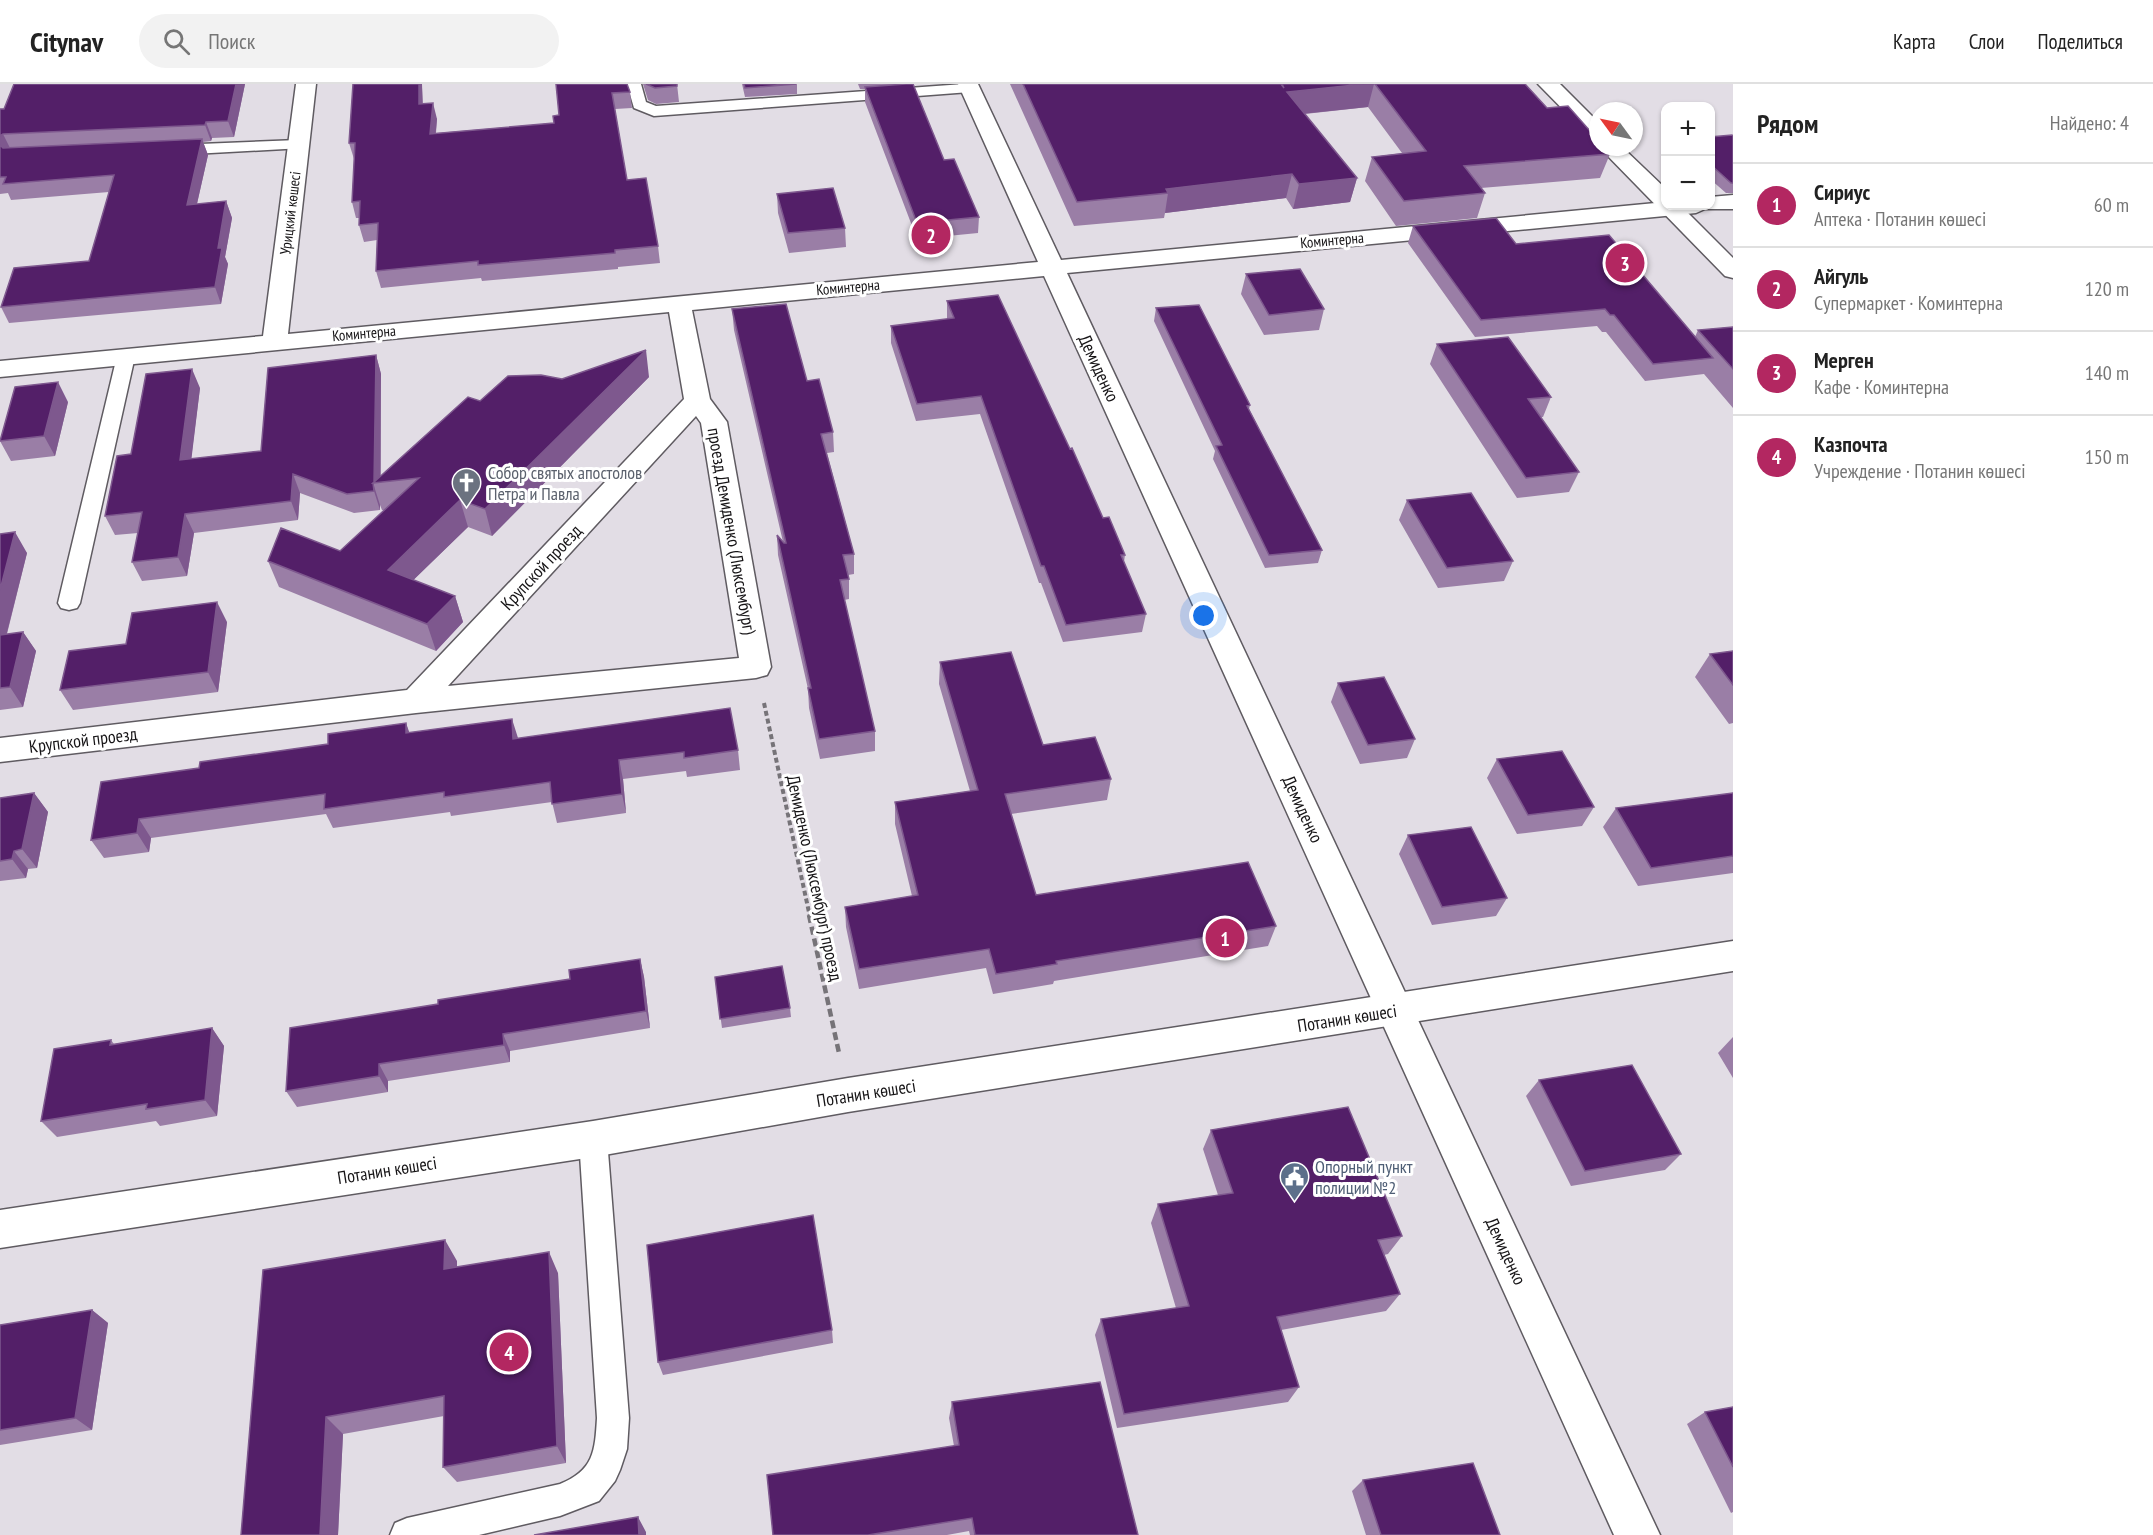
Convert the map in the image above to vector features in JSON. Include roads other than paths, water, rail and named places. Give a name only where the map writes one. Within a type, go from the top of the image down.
[{"type":"street","name":"Урицкий көшесі","points":[[274,342],[306,84]]},
{"type":"street","points":[[1548,84],[1589,125]]},
{"type":"street","name":"Демиденко","points":[[969,86],[1637,1535]]},
{"type":"street","points":[[1619,156],[1661,198]]},
{"type":"street","points":[[1715,204],[1733,202]]},
{"type":"street","name":"Коминтерна","points":[[2,374],[126,356],[1661,206]]},
{"type":"street","points":[[1673,210],[1733,271]]},
{"type":"street","points":[[680,303],[697,400]]},
{"type":"street","name":"проезд Демиденко (Люксембург)","points":[[697,400],[714,422],[756,667]]},
{"type":"street","name":"Крупской проезд","points":[[416,701],[697,400]]},
{"type":"street","name":"Крупской проезд","points":[[0,750],[416,701],[756,667]]},
{"type":"street","name":"Потанин көшесі","points":[[0,1229],[593,1139],[848,1095],[1733,956]]},
{"type":"lane","points":[[634,84],[639,105],[654,111],[969,86]]},
{"type":"lane","points":[[155,151],[298,145]]},
{"type":"lane","points":[[69,603],[126,356]]},
{"type":"lane","points":[[407,1535],[560,1500],[587,1489],[604,1470],[611,1449],[612,1419],[593,1139]]},
{"type":"place","name":"Айгуль","points":[[931,235]]},
{"type":"place","name":"Мерген","points":[[1625,263]]},
{"type":"place","name":"Собор святых апостолов Петра и Павла","points":[[467,508]]},
{"type":"place","name":"Сириус","points":[[1225,938]]},
{"type":"place","name":"Опорный пункт полиции №2","points":[[1294,1202]]},
{"type":"place","name":"Казпочта","points":[[509,1352]]}]
